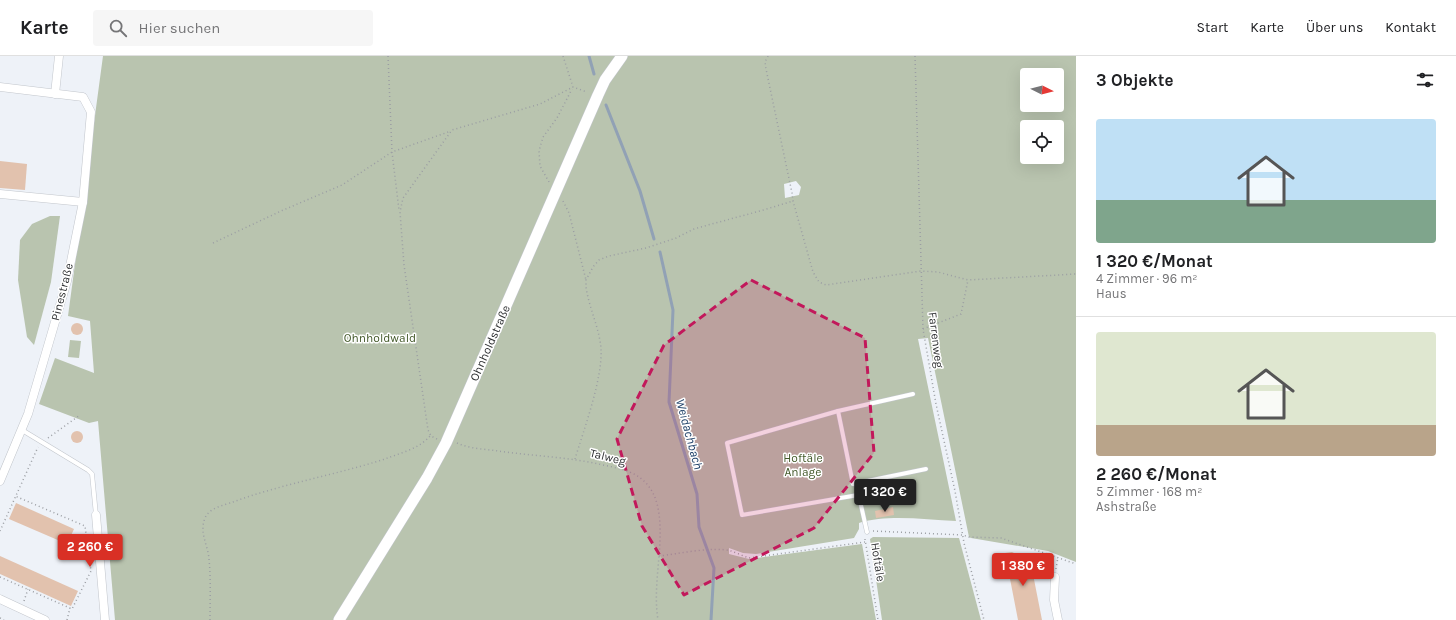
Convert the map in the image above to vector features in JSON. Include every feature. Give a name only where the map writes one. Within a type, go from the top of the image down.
[{"type":"main road","name":"Ohnholdstraße","points":[[338,620],[427,478],[447,442],[598,95],[605,80],[622,56]]},
{"type":"street","points":[[0,88],[55,94],[59,56]]},
{"type":"street","name":"Pinestraße","points":[[0,481],[22,430],[35,394],[66,281],[82,202],[91,112],[83,97],[55,94]]},
{"type":"street","points":[[0,194],[82,202]]},
{"type":"street","points":[[96,514],[105,620]]},
{"type":"street","points":[[1055,577],[1054,600],[1058,620]]},
{"type":"street","points":[[0,599],[45,620]]},
{"type":"lane","points":[[858,495],[742,515],[727,443],[838,411],[913,394]]},
{"type":"lane","points":[[838,411],[853,484],[926,469]]},
{"type":"lane","points":[[22,430],[88,470],[92,474],[96,514]]},
{"type":"lane","points":[[856,483],[867,532]]},
{"type":"path","points":[[210,620],[209,558],[202,534],[205,517],[209,512],[250,495],[366,465],[393,456],[426,442],[431,436],[428,430],[420,381],[404,265],[400,212],[392,152],[388,56]]},
{"type":"path","points":[[563,56],[573,87],[557,118],[543,137],[539,151],[540,166],[569,213],[601,348],[600,362],[594,391],[575,459]]},
{"type":"path","points":[[767,56],[765,62],[766,68],[793,201],[813,272],[819,282],[826,285],[921,271],[938,272],[968,280],[1076,274]]},
{"type":"path","name":"Farrenweg","points":[[916,56],[921,271],[924,329],[935,397],[963,534],[984,620]]},
{"type":"path","points":[[213,243],[281,211],[342,185],[392,152],[452,130],[540,104],[573,87],[598,95]]},
{"type":"path","points":[[400,212],[403,198],[452,130]]},
{"type":"path","points":[[586,280],[593,267],[599,260],[608,256],[646,248],[676,238],[694,229],[793,201]]},
{"type":"path","points":[[924,329],[961,314],[968,280]]},
{"type":"path","points":[[0,531],[37,447],[80,415]]},
{"type":"path","name":"Talweg","points":[[431,436],[463,446],[575,459],[627,470],[644,481],[656,498],[660,521],[656,597],[658,620]]},
{"type":"path","points":[[16,496],[85,526],[90,570],[72,609],[70,608],[67,620]]},
{"type":"path","name":"Hoftäle","points":[[878,620],[865,542],[867,532],[963,534],[970,537],[1002,538],[1076,564]]},
{"type":"path","points":[[659,556],[710,550],[731,551],[749,558],[865,542]]},
{"type":"path","points":[[1057,566],[1058,557]]},
{"type":"path","points":[[0,577],[70,608]]},
{"type":"path","points":[[21,609],[28,589]]},
{"type":"path","points":[[0,618],[4,620]]},
{"type":"highlighted area","points":[[751,280],[865,338],[874,453],[814,528],[684,595],[642,526],[617,439],[664,345]]},
{"type":"green space","name":"Ohnholdwald","points":[[103,56],[1076,56],[1076,562],[1048,551],[969,537],[928,338],[918,339],[956,521],[907,518],[871,520],[859,523],[859,529],[854,538],[756,554],[743,553],[729,548],[729,554],[749,559],[862,544],[876,620],[115,620],[98,421],[89,423],[39,404],[55,358],[94,373],[90,321],[68,316]],"holes":[[[796,181],[801,187],[799,195],[785,198],[784,184]]]},
{"type":"green space","points":[[50,216],[60,216],[51,282],[34,345],[27,337],[18,280],[20,240],[32,224]]},
{"type":"green space","points":[[70,340],[81,341],[79,358],[68,357]]},
{"type":"green space","points":[[873,537],[959,538],[981,620],[882,620],[870,539]]},
{"type":"building","points":[[0,161],[27,164],[25,190],[0,188]]},
{"type":"building","points":[[77,323],[81,325],[83,329],[81,333],[77,335],[73,333],[71,329],[73,325]]},
{"type":"building","points":[[77,431],[81,433],[83,437],[81,441],[77,443],[73,441],[71,437],[73,433]]},
{"type":"building","points":[[16,503],[74,529],[67,544],[9,519]]},
{"type":"building","points":[[893,507],[894,515],[876,518],[875,511]]},
{"type":"building","points":[[1012,552],[1016,554],[1020,553],[1021,556],[1024,555],[1025,560],[1030,559],[1042,620],[1018,620],[1005,553]]},
{"type":"building","points":[[0,556],[78,591],[71,606],[0,574]]},
{"type":"waterway","name":"Weidachbach","points":[[589,56],[594,74]]},
{"type":"waterway","name":"Weidachbach","points":[[606,105],[640,191],[654,239]]},
{"type":"waterway","name":"Weidachbach","points":[[660,252],[673,310],[669,402],[697,494],[699,527],[714,568],[711,620]]},
{"type":"park label","name":"Hoftäle Anlage","points":[[803,465]]}]
